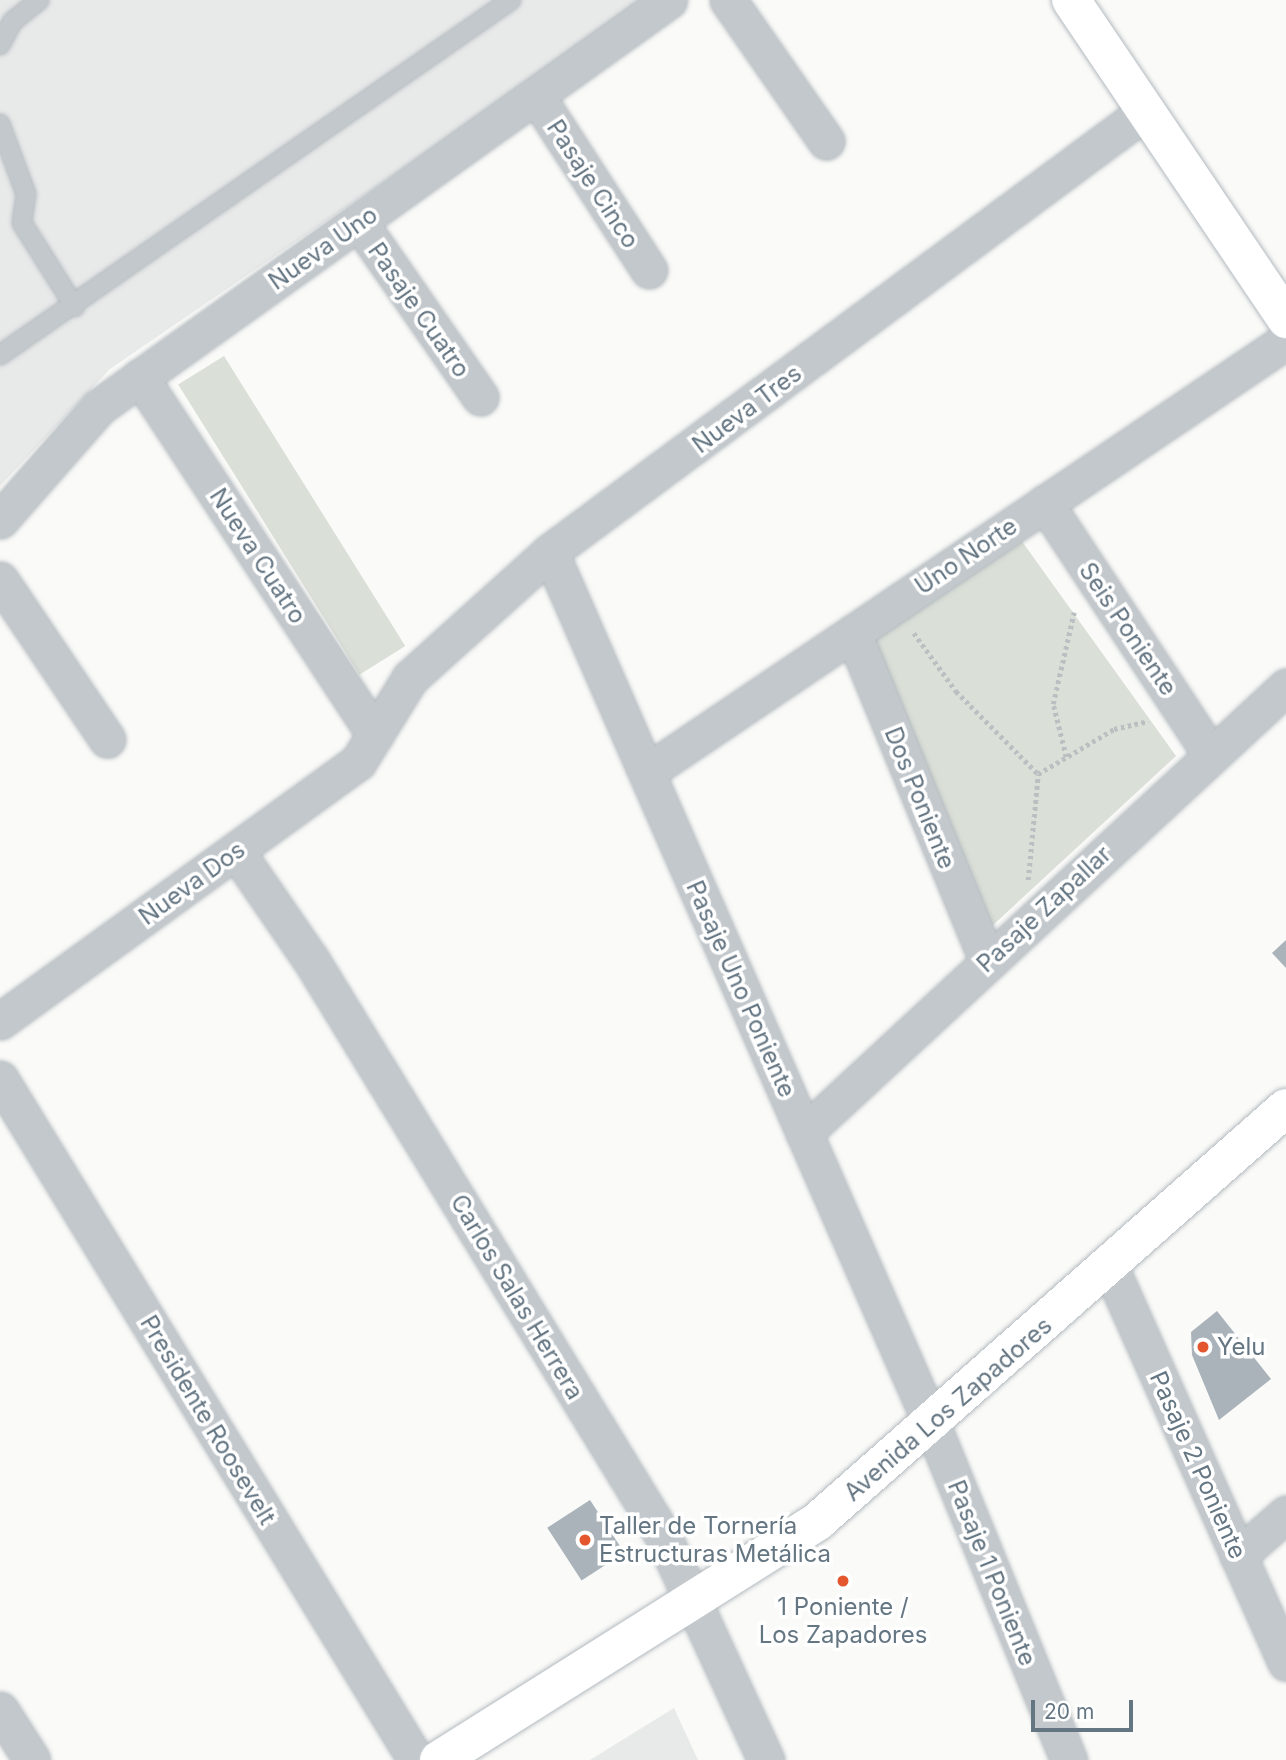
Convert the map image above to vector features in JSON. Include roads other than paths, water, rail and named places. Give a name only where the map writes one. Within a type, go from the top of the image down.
[{"type":"main road","points":[[1072,0],[1286,319]]},
{"type":"main road","name":"Avenida Los Zapadores","points":[[439,1760],[697,1601],[818,1521],[932,1426],[1286,1108]]},
{"type":"street","name":"Nueva Uno","points":[[0,520],[99,407],[537,97],[669,0]]},
{"type":"street","points":[[728,0],[826,141]]},
{"type":"street","name":"Pasaje Cinco","points":[[537,97],[649,270]]},
{"type":"street","name":"Nueva Tres","points":[[375,735],[410,678],[550,552],[1146,111]]},
{"type":"street","name":"Pasaje Cuatro","points":[[359,222],[480,397]]},
{"type":"street","name":"Uno Norte","points":[[647,772],[1286,341]]},
{"type":"street","name":"Nueva Cuatro","points":[[140,377],[375,735]]},
{"type":"street","name":"Seis Poniente","points":[[1045,503],[1211,755]]},
{"type":"street","name":"Pasaje Uno Poniente","points":[[550,552],[932,1426]]},
{"type":"street","points":[[0,580],[107,739]]},
{"type":"street","name":"Dos Poniente","points":[[853,633],[988,962]]},
{"type":"street","name":"Pasaje Zapallar","points":[[804,1133],[1286,687]]},
{"type":"street","name":"Nueva Dos","points":[[0,1021],[358,762],[375,735]]},
{"type":"street","name":"Carlos Salas Herrera","points":[[236,852],[311,960],[663,1534],[697,1601],[766,1760]]},
{"type":"street","name":"Presidente Roosevelt","points":[[0,1079],[416,1760]]},
{"type":"street","name":"Pasaje 2 Poniente","points":[[1110,1267],[1286,1663]]},
{"type":"street","name":"Pasaje 1 Poniente","points":[[932,1426],[1069,1760]]},
{"type":"street","points":[[1238,1556],[1286,1514]]},
{"type":"street","points":[[0,1710],[32,1760]]},
{"type":"lane","points":[[0,45],[12,22],[38,0]]},
{"type":"lane","points":[[0,355],[75,307],[511,0]]},
{"type":"lane","points":[[0,124],[26,194],[22,223],[75,307]]},
{"type":"place","name":"Yelu","points":[[1203,1347]]},
{"type":"place","name":"Taller de Tornería Estructuras Metálica","points":[[585,1540]]},
{"type":"place","name":"1 Poniente / Los Zapadores","points":[[843,1581]]}]
